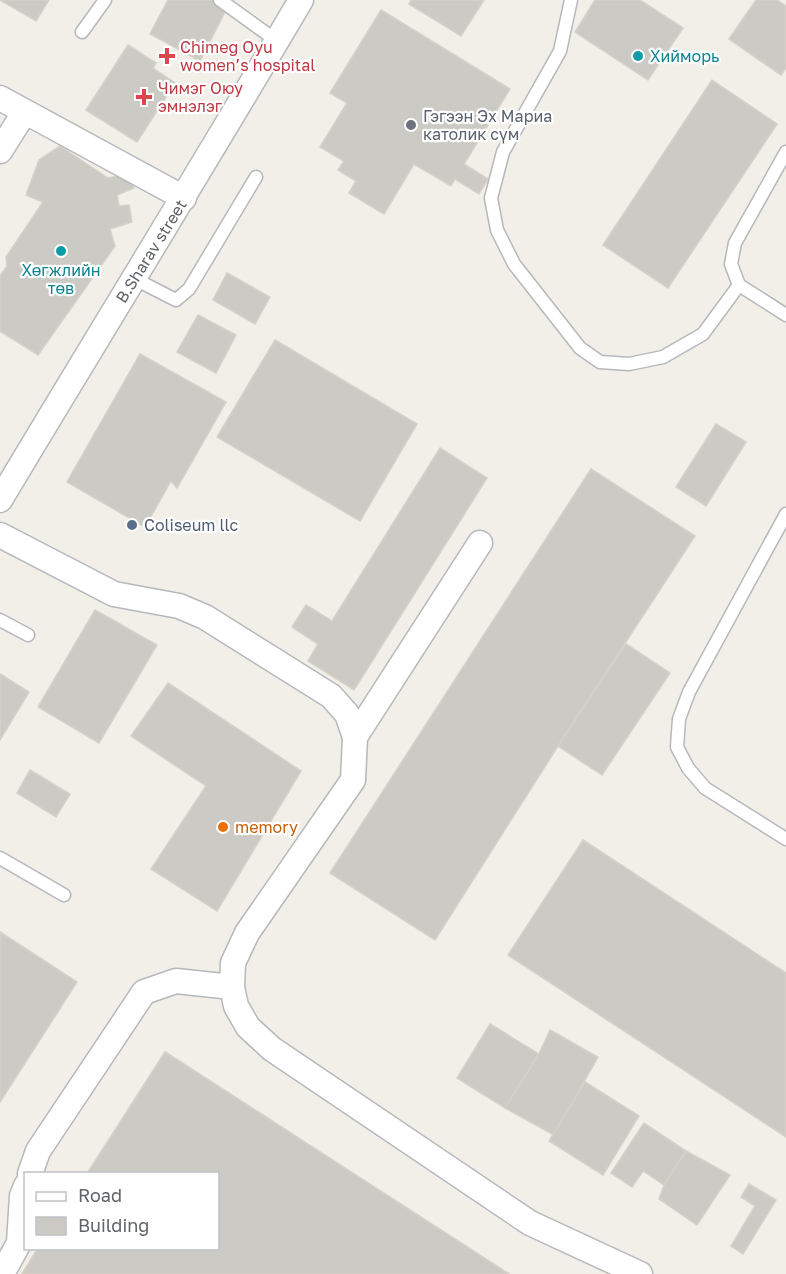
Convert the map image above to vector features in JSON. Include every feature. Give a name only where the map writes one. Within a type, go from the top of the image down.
[{"type":"street","name":"B.Sharav street","points":[[0,500],[133,278],[184,198],[301,0]]},
{"type":"street","points":[[0,98],[184,198]]},
{"type":"street","points":[[0,151],[24,113]]},
{"type":"street","points":[[0,535],[114,594],[179,606],[205,617],[332,696],[347,714],[355,737],[353,780],[247,933],[233,963],[232,987],[236,1006],[248,1027],[272,1049],[530,1223],[640,1274]]},
{"type":"street","points":[[355,737],[480,543]]},
{"type":"street","points":[[30,1172],[38,1151],[144,992],[176,981],[232,987]]},
{"type":"street","points":[[2,1274],[20,1243],[24,1191]]},
{"type":"lane","points":[[82,32],[105,0]]},
{"type":"lane","points":[[220,0],[277,41]]},
{"type":"lane","points":[[571,0],[560,51],[503,152],[491,198],[497,230],[514,264],[580,348],[600,362],[629,364],[663,357],[703,334],[739,285]]},
{"type":"lane","points":[[786,152],[735,243],[731,264],[739,285],[786,315]]},
{"type":"lane","points":[[133,278],[176,300],[181,297],[189,289],[256,177]]},
{"type":"lane","points":[[786,514],[689,692],[679,719],[677,747],[688,768],[705,788],[786,839]]},
{"type":"lane","points":[[0,620],[28,635]]},
{"type":"lane","points":[[0,858],[64,895]]},
{"type":"building","points":[[0,0],[49,0],[36,21]]},
{"type":"building","points":[[168,0],[212,0],[227,8],[200,61],[150,34]]},
{"type":"building","points":[[411,0],[484,0],[461,36],[409,4]]},
{"type":"building","name":"Хийморь","points":[[595,0],[640,0],[683,28],[648,80],[575,32]]},
{"type":"building","points":[[756,0],[777,0],[786,6],[786,68],[781,75],[729,39]]},
{"type":"building","name":"Гэгээн Эх Мариа католик сүм","points":[[381,10],[510,89],[464,164],[488,179],[479,194],[455,179],[451,186],[414,164],[384,214],[349,193],[356,181],[338,170],[344,161],[320,147],[347,103],[330,93]]},
{"type":"building","points":[[128,45],[156,63],[153,68],[175,83],[137,142],[86,110]]},
{"type":"building","points":[[712,80],[777,124],[668,288],[603,245]]},
{"type":"building","name":"Хөгжлийн төв","points":[[60,146],[108,178],[127,174],[134,188],[117,195],[119,206],[129,205],[132,222],[110,229],[115,246],[38,355],[0,331],[0,276],[7,266],[6,257],[43,202],[26,195],[39,160]]},
{"type":"building","points":[[227,273],[270,297],[255,324],[213,300]]},
{"type":"building","points":[[198,315],[236,335],[216,373],[177,352]]},
{"type":"building","points":[[275,340],[417,424],[360,521],[217,437]]},
{"type":"building","points":[[140,354],[226,402],[177,488],[171,481],[145,527],[67,482]]},
{"type":"building","points":[[716,424],[746,442],[706,506],[676,487]]},
{"type":"building","points":[[440,448],[487,478],[354,690],[308,661],[318,644],[292,627],[306,605],[332,621]]},
{"type":"building","points":[[591,469],[695,536],[435,940],[330,873]]},
{"type":"building","points":[[95,610],[157,645],[99,743],[38,707]]},
{"type":"building","points":[[626,644],[670,673],[602,775],[558,746]]},
{"type":"building","points":[[0,674],[29,692],[0,740]]},
{"type":"building","name":"memory","points":[[168,683],[301,771],[217,911],[151,869],[206,786],[131,736]]},
{"type":"building","points":[[30,770],[70,794],[56,817],[17,793]]},
{"type":"building","points":[[583,840],[786,973],[786,1137],[508,955]]},
{"type":"building","points":[[0,932],[77,982],[0,1102]]},
{"type":"building","points":[[490,1024],[539,1054],[505,1108],[457,1078]]},
{"type":"building","points":[[550,1030],[598,1057],[554,1135],[505,1108],[539,1054]]},
{"type":"building","points":[[165,1052],[509,1274],[22,1274],[37,1250],[219,1250],[219,1172],[88,1172]]},
{"type":"building","points":[[165,1052],[509,1274],[22,1274],[37,1250],[219,1250],[219,1172],[88,1172]]},
{"type":"building","points":[[585,1082],[639,1116],[603,1175],[549,1141]]},
{"type":"building","points":[[644,1123],[686,1151],[664,1185],[643,1171],[632,1187],[611,1173]]},
{"type":"building","points":[[686,1151],[730,1175],[697,1225],[659,1199],[664,1185]]},
{"type":"building","points":[[749,1184],[776,1200],[743,1254],[731,1246],[755,1206],[741,1197]]},
{"type":"place","name":"Chimeg Oyu women’s hospital","points":[[167,56]]},
{"type":"place","name":"Хийморь","points":[[638,56]]},
{"type":"place","name":"Чимэг Оюу эмнэлэг","points":[[144,97]]},
{"type":"place","name":"Гэгээн Эх Мариа католик сүм","points":[[411,125]]},
{"type":"place","name":"Хөгжлийн төв","points":[[61,251]]},
{"type":"place","name":"Coliseum llc","points":[[132,525]]},
{"type":"place","name":"memory","points":[[223,827]]}]
